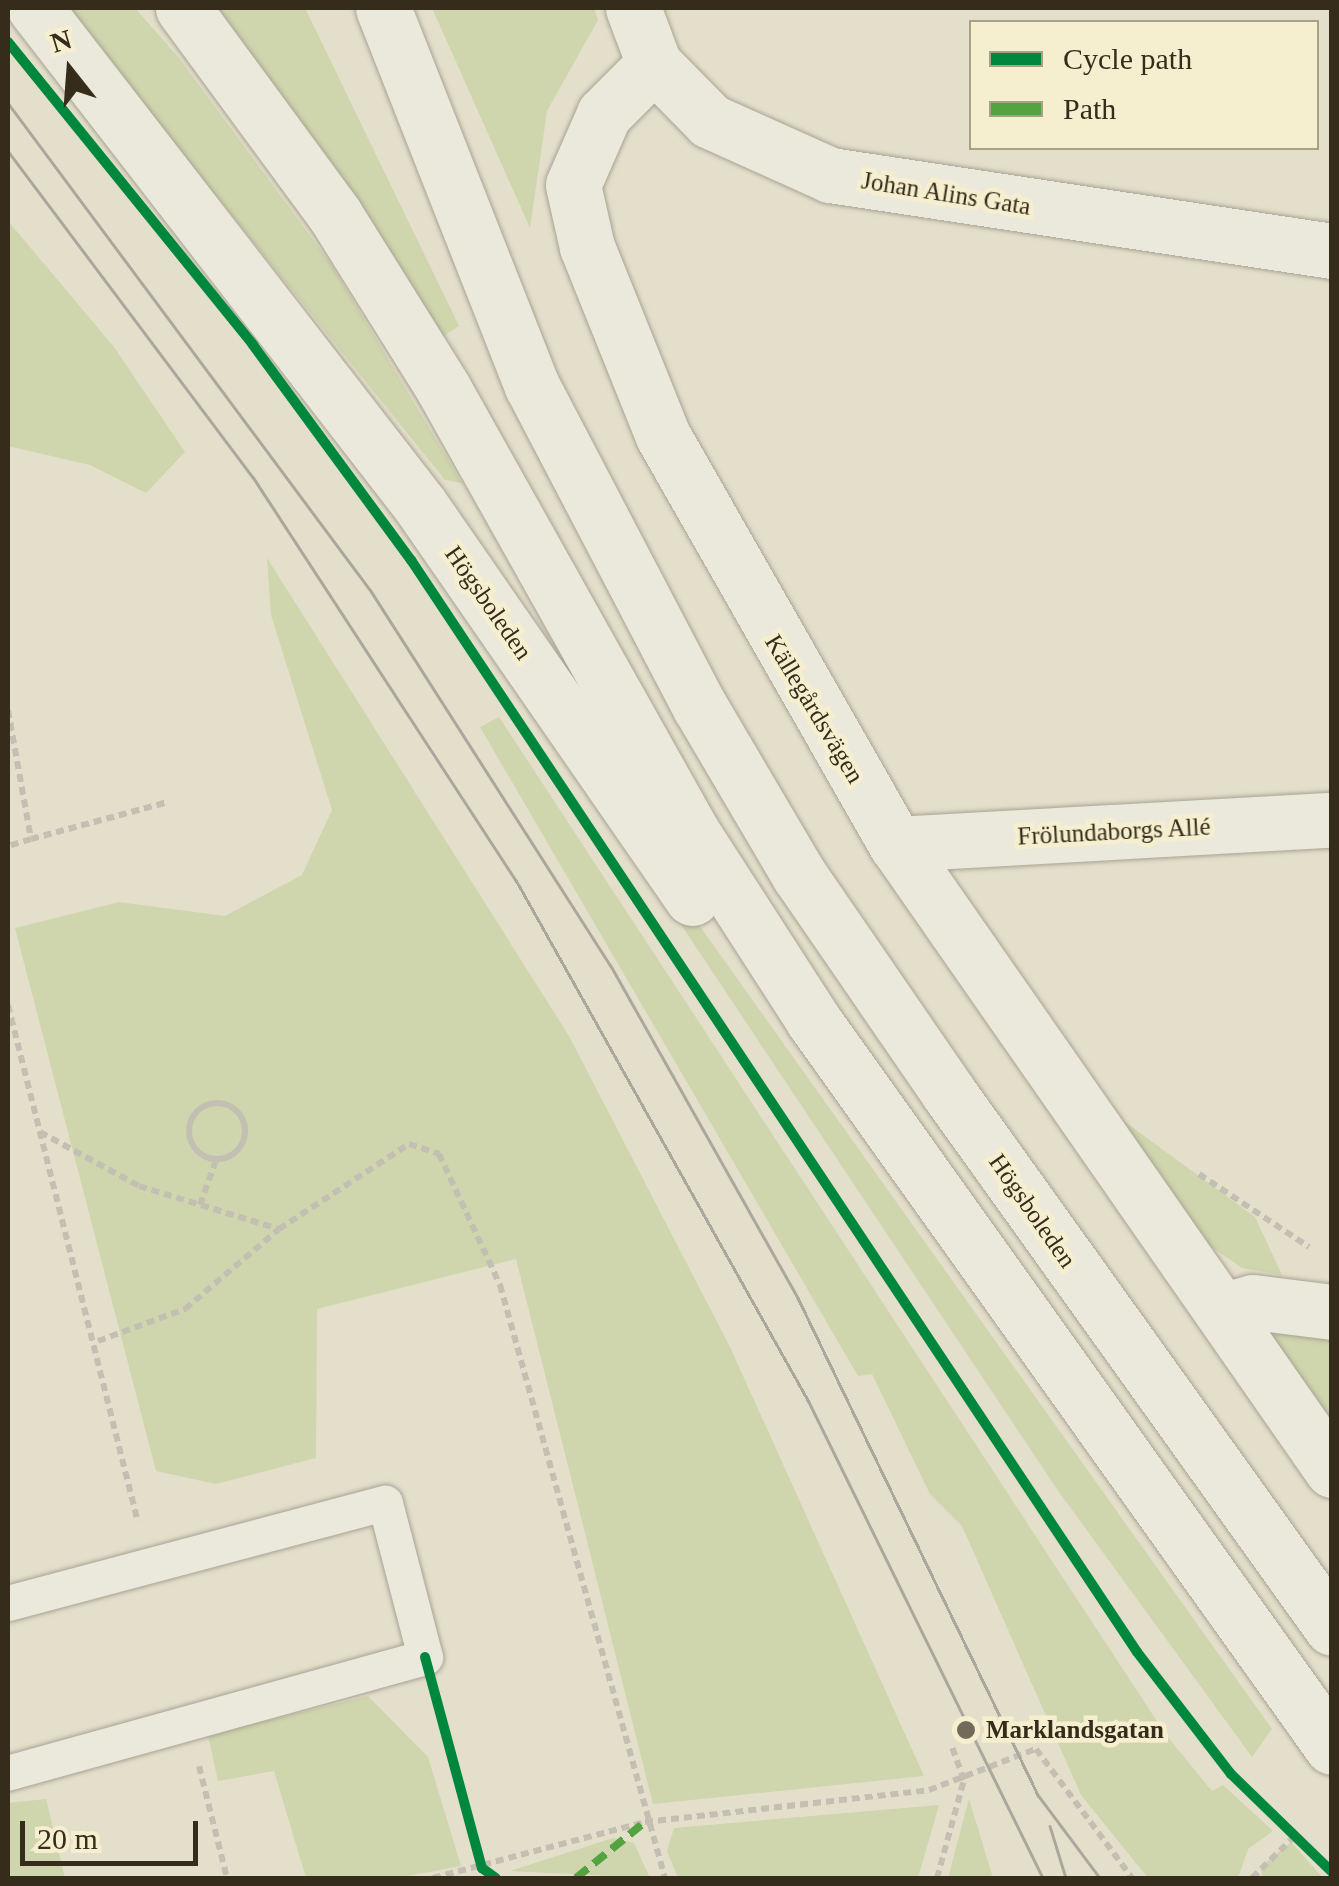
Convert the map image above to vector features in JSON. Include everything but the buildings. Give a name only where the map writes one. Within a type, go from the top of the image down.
[{"type":"main road","name":"Högsboleden","points":[[35,8],[420,505],[786,1032],[940,1198]]},
{"type":"main road","name":"Högsboleden","points":[[183,8],[335,215],[692,832],[940,1198],[1332,1747]]},
{"type":"main road","name":"Högsboleden","points":[[343,8],[485,335],[560,483],[626,578]]},
{"type":"main road","name":"Högsboleden","points":[[382,8],[532,386],[626,578],[799,875],[1332,1628]]},
{"type":"main road","name":"Johan Alins Gata","points":[[632,8],[654,64],[710,121],[830,175],[1332,251]]},
{"type":"main road","name":"Källegårdsvägen","points":[[654,64],[580,153],[574,185],[587,246],[717,542],[896,844],[1225,1310],[1332,1470]]},
{"type":"main road","name":"Frölundaborgs Allé","points":[[896,844],[1332,820]]},
{"type":"main road","points":[[1225,1310],[1253,1302],[1332,1312]]},
{"type":"lane","points":[[8,1603],[385,1503],[425,1657],[8,1773]]},
{"type":"path","points":[[8,710],[30,839]]},
{"type":"path","points":[[8,846],[168,802]]},
{"type":"path","points":[[8,1004],[98,1341],[148,1567]]},
{"type":"path","points":[[200,1205],[216,1160],[245,1140],[239,1113],[224,1103],[205,1106],[189,1127],[192,1146],[216,1160]]},
{"type":"path","points":[[39,1131],[139,1186],[279,1229]]},
{"type":"path","points":[[98,1341],[185,1309],[279,1229],[409,1144],[439,1154],[500,1285],[645,1822],[665,1878]]},
{"type":"path","points":[[188,1726],[227,1878]]},
{"type":"path","points":[[937,1878],[964,1780],[952,1748]]},
{"type":"path","points":[[433,1878],[645,1822],[964,1780],[1036,1749],[1132,1878]]},
{"type":"path","points":[[1252,1878],[1298,1832]]},
{"type":"path","points":[[477,1849],[482,1868],[496,1878]]},
{"type":"green space","points":[[65,8],[135,8],[179,58],[333,267],[462,483],[445,480]]},
{"type":"green space","points":[[218,8],[305,8],[459,326],[442,337]]},
{"type":"green space","points":[[432,8],[594,8],[598,20],[547,111],[530,228]]},
{"type":"green space","points":[[8,221],[114,347],[185,452],[146,493],[90,465],[8,446]]},
{"type":"green space","points":[[267,558],[569,1036],[730,1347],[924,1776],[653,1804],[516,1259],[317,1309],[316,1458],[216,1484],[156,1471],[15,928],[119,902],[225,916],[302,875],[332,810],[271,615]]},
{"type":"green space","points":[[499,717],[1166,1735],[1212,1791],[1223,1785],[1273,1831],[1248,1849],[1238,1878],[1148,1878],[1081,1795],[962,1526],[930,1494],[872,1374],[858,1376],[480,727]]},
{"type":"green space","points":[[659,869],[1272,1729],[1252,1757],[1059,1492],[646,872]]},
{"type":"green space","points":[[1114,1114],[1255,1217],[1282,1275],[1242,1268],[1206,1243]]},
{"type":"green space","points":[[1255,1321],[1331,1329],[1331,1439]]},
{"type":"green space","points":[[368,1696],[428,1757],[461,1866],[397,1878],[306,1878],[274,1771],[218,1781],[208,1735]]},
{"type":"green space","points":[[46,1799],[65,1878],[8,1878],[8,1803]]},
{"type":"green space","points":[[969,1799],[983,1845],[993,1878],[948,1878]]},
{"type":"green space","points":[[939,1805],[918,1878],[678,1878],[667,1851],[674,1828]]},
{"type":"green space","points":[[613,1838],[634,1843],[650,1878],[510,1871]]},
{"type":"green space","points":[[1291,1842],[1323,1878],[1263,1878],[1260,1867]]},
{"type":"tram line","points":[[8,103],[371,591],[611,966],[798,1298],[1038,1795],[1100,1878]]},
{"type":"tram line","points":[[8,151],[253,477],[516,880],[809,1402],[1043,1878]]},
{"type":"tram line","points":[[1050,1826],[1066,1878]]},
{"type":"marked path","points":[[576,1878],[645,1822]]},
{"type":"cycle path","points":[[8,42],[253,345],[411,560],[1137,1652],[1231,1774],[1332,1872]]},
{"type":"cycle path","points":[[425,1657],[482,1868],[496,1878]]},
{"type":"place","name":"Marklandsgatan","points":[[966,1730]]}]
